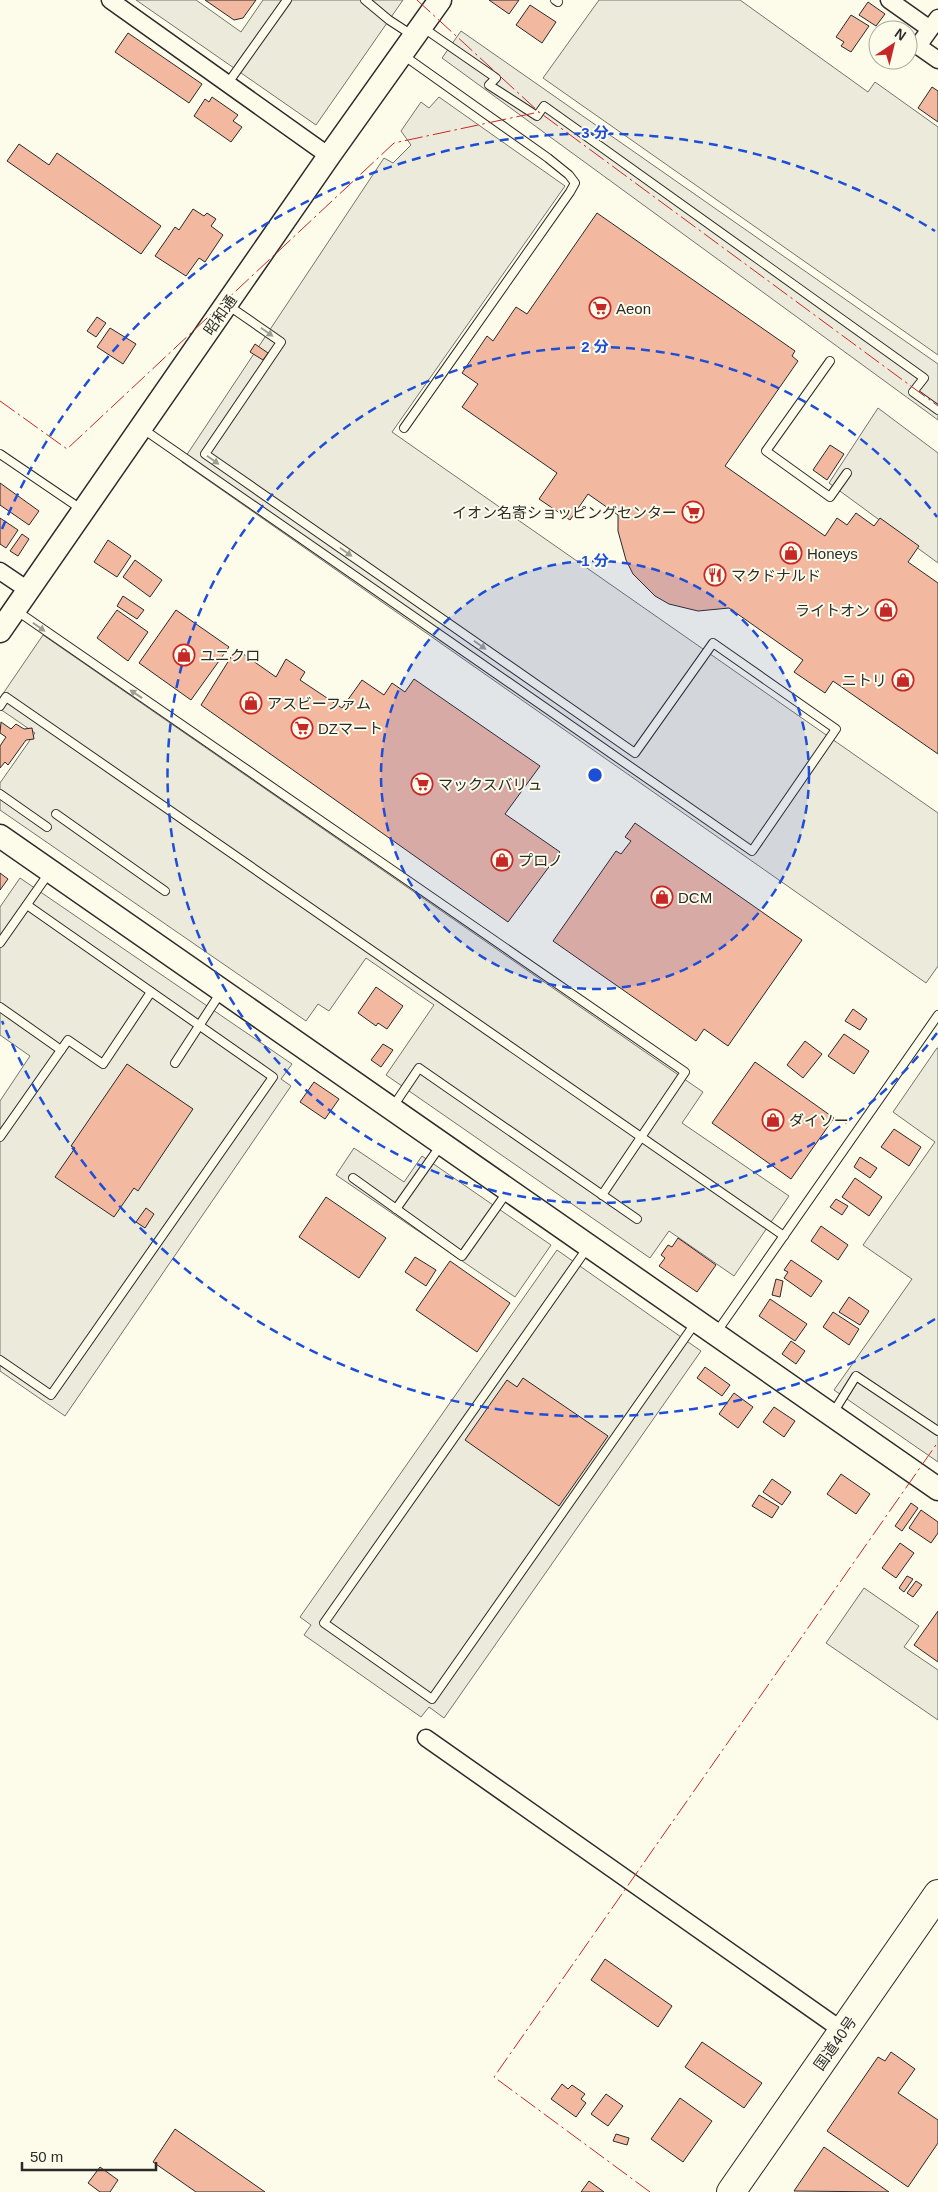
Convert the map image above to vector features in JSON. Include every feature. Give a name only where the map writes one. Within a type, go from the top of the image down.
[{"type":"highway","name":"国道40号","points":[[731,2192],[938,1894]]},
{"type":"street","points":[[110,0],[329,156]]},
{"type":"street","name":"昭和通","points":[[0,631],[329,156],[440,0]]},
{"type":"street","points":[[889,0],[934,23],[918,46],[938,60]]},
{"type":"street","points":[[0,571],[28,590]]},
{"type":"street","points":[[0,836],[938,1489]]},
{"type":"street","points":[[426,1738],[843,2031]]},
{"type":"lane","points":[[228,83],[287,0]]},
{"type":"lane","points":[[365,0],[389,20],[419,32],[496,78],[489,85],[537,116],[544,106],[924,378],[913,392],[938,410]]},
{"type":"lane","points":[[402,55],[548,158],[569,175],[574,183],[570,192],[404,428]]},
{"type":"lane","points":[[141,428],[752,851],[758,843],[836,730],[713,643],[636,753],[205,454],[282,342],[227,305]]},
{"type":"lane","points":[[830,361],[766,451],[830,497],[847,473]]},
{"type":"lane","points":[[0,454],[83,511]]},
{"type":"lane","points":[[14,610],[685,1072],[602,1195]]},
{"type":"lane","points":[[0,706],[6,697],[14,702],[784,1236]]},
{"type":"lane","points":[[0,794],[47,827]]},
{"type":"lane","points":[[56,814],[165,891]]},
{"type":"lane","points":[[0,943],[50,871]]},
{"type":"lane","points":[[0,1360],[51,1395],[273,1077],[26,905]]},
{"type":"lane","points":[[175,1062],[222,991]]},
{"type":"lane","points":[[0,1137],[68,1040],[103,1064],[151,992]]},
{"type":"lane","points":[[0,1007],[61,1050]]},
{"type":"lane","points":[[716,1333],[938,1015]]},
{"type":"lane","points":[[392,1109],[419,1068],[637,1219]]},
{"type":"lane","points":[[396,1209],[442,1144]]},
{"type":"lane","points":[[353,1178],[462,1256],[509,1190]]},
{"type":"lane","points":[[589,1245],[324,1623],[432,1699],[697,1320]]},
{"type":"lane","points":[[832,1415],[856,1376],[938,1431]]},
{"type":"shaded area","points":[[136,0],[196,0],[241,32],[263,0],[403,0],[316,125]]},
{"type":"shaded area","points":[[599,0],[740,0],[868,92],[875,82],[938,127],[938,355],[543,78]]},
{"type":"shaded area","points":[[461,31],[938,364],[938,420],[442,58]]},
{"type":"shaded area","points":[[439,97],[565,186],[392,432],[938,813],[938,966],[926,983],[182,462],[384,158],[393,163],[411,145],[401,131],[421,102],[429,108]]},
{"type":"shaded area","points":[[878,408],[938,453],[938,563],[829,483]]},
{"type":"shaded area","points":[[43,635],[703,1092],[682,1123],[789,1196],[734,1276],[669,1231],[650,1258],[386,1075],[434,1005],[366,958],[329,1011],[318,1004],[306,1021],[0,810],[0,783],[35,733],[0,709],[0,698]]},
{"type":"shaded area","points":[[20,878],[292,1064],[281,1079],[291,1086],[65,1416],[0,1371],[0,1101],[30,1056],[0,1035],[0,907]]},
{"type":"shaded area","points":[[937,1048],[938,1462],[834,1390],[912,1279],[863,1245],[935,1142],[893,1112]]},
{"type":"shaded area","points":[[354,1148],[404,1182],[422,1156],[551,1245],[515,1297],[336,1175]]},
{"type":"shaded area","points":[[557,1250],[701,1351],[444,1718],[429,1707],[421,1717],[304,1635],[311,1625],[300,1617]]},
{"type":"shaded area","points":[[864,1588],[919,1626],[904,1647],[938,1670],[938,1720],[826,1643]]},
{"type":"building","points":[[205,0],[256,0],[243,18],[234,20]]},
{"type":"building","points":[[489,0],[519,0],[509,14]]},
{"type":"building","points":[[868,2],[885,14],[880,20],[868,21],[859,15]]},
{"type":"building","points":[[530,5],[556,22],[542,43],[516,25]]},
{"type":"building","points":[[851,15],[868,25],[851,52],[841,46],[844,42],[836,37]]},
{"type":"building","points":[[128,33],[202,84],[189,103],[115,52]]},
{"type":"building","points":[[932,87],[938,91],[938,122],[918,108]]},
{"type":"building","points":[[212,97],[238,115],[233,121],[242,127],[231,142],[194,116],[205,99],[209,102]]},
{"type":"building","points":[[19,144],[49,165],[57,153],[161,226],[141,254],[7,161]]},
{"type":"building","points":[[193,209],[204,216],[207,213],[216,219],[211,226],[223,235],[205,262],[199,258],[186,276],[155,256],[175,227],[179,230]]},
{"type":"building","points":[[597,213],[795,351],[792,356],[798,361],[725,466],[825,536],[837,518],[847,525],[856,513],[874,526],[880,518],[919,546],[908,562],[938,583],[938,754],[833,681],[825,693],[794,672],[803,660],[729,608],[698,611],[669,604],[655,596],[633,574],[626,560],[618,531],[618,515],[588,494],[570,520],[539,499],[557,473],[462,407],[478,384],[462,373],[487,336],[493,341],[516,307],[527,314]]},
{"type":"building","points":[[97,317],[106,323],[96,337],[87,331]]},
{"type":"building","points":[[110,328],[136,344],[123,364],[97,347]]},
{"type":"building","points":[[255,344],[268,353],[263,360],[250,352]]},
{"type":"building","points":[[830,445],[844,454],[827,480],[813,470]]},
{"type":"building","points":[[0,483],[39,511],[29,525],[0,505]]},
{"type":"building","points":[[0,518],[18,530],[6,548],[0,544]]},
{"type":"building","points":[[22,534],[29,539],[18,556],[10,551]]},
{"type":"building","points":[[108,540],[131,556],[117,577],[94,562]]},
{"type":"building","points":[[135,560],[162,580],[150,597],[123,577]]},
{"type":"building","points":[[123,596],[144,610],[137,619],[117,606]]},
{"type":"building","points":[[117,610],[148,632],[128,661],[97,638]]},
{"type":"building","points":[[176,610],[229,647],[191,700],[139,663]]},
{"type":"building","points":[[236,649],[276,677],[286,659],[305,672],[300,680],[342,708],[362,680],[384,695],[392,683],[405,692],[414,679],[540,766],[505,814],[560,852],[508,922],[201,705]]},
{"type":"building","points":[[1,722],[11,729],[16,724],[24,729],[32,728],[34,739],[26,740],[8,765],[5,762],[0,768],[0,746],[6,737],[0,733]]},
{"type":"building","name":"DCM","points":[[635,823],[802,940],[728,1046],[704,1029],[696,1041],[553,941],[616,851],[621,854],[631,841],[625,837]]},
{"type":"building","points":[[0,873],[8,879],[0,890]]},
{"type":"building","points":[[376,987],[403,1006],[387,1029],[378,1023],[376,1026],[358,1013]]},
{"type":"building","points":[[853,1009],[867,1019],[860,1030],[845,1021]]},
{"type":"building","points":[[844,1034],[869,1051],[854,1074],[828,1056]]},
{"type":"building","points":[[805,1041],[822,1054],[803,1078],[787,1065]]},
{"type":"building","points":[[383,1044],[393,1050],[381,1067],[371,1060]]},
{"type":"building","name":"ダイソー","points":[[755,1062],[834,1118],[791,1179],[712,1123]]},
{"type":"building","points":[[127,1064],[193,1109],[138,1191],[134,1188],[114,1217],[55,1177],[75,1148],[71,1146]]},
{"type":"building","points":[[314,1082],[339,1099],[325,1119],[300,1102]]},
{"type":"building","points":[[894,1129],[921,1147],[909,1166],[881,1147]]},
{"type":"building","points":[[860,1157],[877,1168],[870,1178],[854,1167]]},
{"type":"building","points":[[855,1178],[882,1197],[869,1216],[842,1197]]},
{"type":"building","points":[[326,1197],[386,1238],[359,1278],[299,1237]]},
{"type":"building","points":[[836,1199],[848,1206],[842,1215],[830,1207]]},
{"type":"building","points":[[146,1208],[154,1214],[145,1228],[136,1222]]},
{"type":"building","points":[[821,1226],[848,1245],[838,1260],[811,1241]]},
{"type":"building","points":[[678,1238],[716,1265],[697,1292],[659,1266],[665,1258],[661,1255],[668,1245],[672,1247]]},
{"type":"building","points":[[415,1257],[436,1270],[426,1286],[405,1272]]},
{"type":"building","points":[[791,1260],[822,1281],[811,1297],[784,1278],[788,1272],[784,1270]]},
{"type":"building","points":[[450,1261],[510,1303],[477,1352],[416,1310]]},
{"type":"building","points":[[776,1279],[783,1281],[780,1297],[772,1295]]},
{"type":"building","points":[[849,1297],[869,1311],[860,1325],[839,1312]]},
{"type":"building","points":[[770,1299],[807,1324],[795,1341],[759,1316]]},
{"type":"building","points":[[833,1312],[859,1329],[849,1345],[823,1327]]},
{"type":"building","points":[[791,1341],[805,1351],[796,1364],[782,1354]]},
{"type":"building","points":[[705,1367],[730,1385],[722,1396],[697,1378]]},
{"type":"building","points":[[523,1378],[608,1436],[559,1506],[465,1440],[507,1380],[517,1387]]},
{"type":"building","points":[[734,1393],[753,1407],[738,1428],[719,1414]]},
{"type":"building","points":[[774,1407],[795,1421],[784,1437],[763,1422]]},
{"type":"building","points":[[841,1474],[870,1494],[856,1514],[827,1494]]},
{"type":"building","points":[[772,1479],[791,1492],[782,1505],[763,1492]]},
{"type":"building","points":[[759,1495],[779,1507],[772,1518],[752,1506]]},
{"type":"building","points":[[911,1503],[918,1508],[902,1531],[895,1526]]},
{"type":"building","points":[[921,1510],[938,1522],[938,1533],[931,1543],[909,1528]]},
{"type":"building","points":[[900,1543],[914,1553],[896,1578],[882,1568]]},
{"type":"building","points":[[907,1576],[913,1579],[904,1592],[899,1588]]},
{"type":"building","points":[[916,1581],[922,1585],[913,1597],[907,1593]]},
{"type":"building","points":[[938,1611],[938,1662],[914,1645]]},
{"type":"building","points":[[605,1959],[672,2006],[658,2027],[591,1980]]},
{"type":"building","points":[[702,2042],[762,2083],[744,2108],[685,2067]]},
{"type":"building","points":[[891,2052],[915,2069],[898,2093],[938,2120],[938,2143],[908,2187],[827,2131],[878,2057],[885,2061]]},
{"type":"building","points":[[562,2084],[568,2089],[572,2085],[585,2094],[581,2099],[586,2103],[576,2117],[551,2099]]},
{"type":"building","points":[[606,2094],[623,2106],[608,2126],[591,2114]]},
{"type":"building","points":[[680,2098],[712,2121],[683,2162],[651,2139]]},
{"type":"building","points":[[175,2129],[265,2192],[196,2192],[153,2162]]},
{"type":"building","points":[[616,2134],[629,2138],[627,2145],[613,2141]]},
{"type":"building","points":[[824,2147],[889,2192],[794,2191]]},
{"type":"building","points":[[100,2167],[118,2180],[110,2192],[100,2192],[88,2183]]},
{"type":"building","points":[[589,2181],[604,2192],[581,2192]]},
{"type":"power","points":[[417,0],[539,112],[938,406]]},
{"type":"power","points":[[0,401],[67,449],[394,143],[539,112]]},
{"type":"power","points":[[650,2192],[494,2077],[938,1442]]},
{"type":"place","name":"Aeon","points":[[600,308]]},
{"type":"place","name":"イオン名寄ショッピングセンター","points":[[693,512]]},
{"type":"place","name":"Honeys","points":[[791,553]]},
{"type":"place","name":"マクドナルド","points":[[715,575]]},
{"type":"place","name":"ライトオン","points":[[886,610]]},
{"type":"place","name":"ユニクロ","points":[[184,655]]},
{"type":"place","name":"ニトリ","points":[[903,680]]},
{"type":"place","name":"アスビーファム","points":[[251,703]]},
{"type":"place","name":"DZマート","points":[[302,728]]},
{"type":"place","name":"マックスバリュ","points":[[422,784]]},
{"type":"place","name":"プロノ","points":[[502,860]]},
{"type":"place","name":"DCM","points":[[662,897]]},
{"type":"place","name":"ダイソー","points":[[773,1120]]}]
